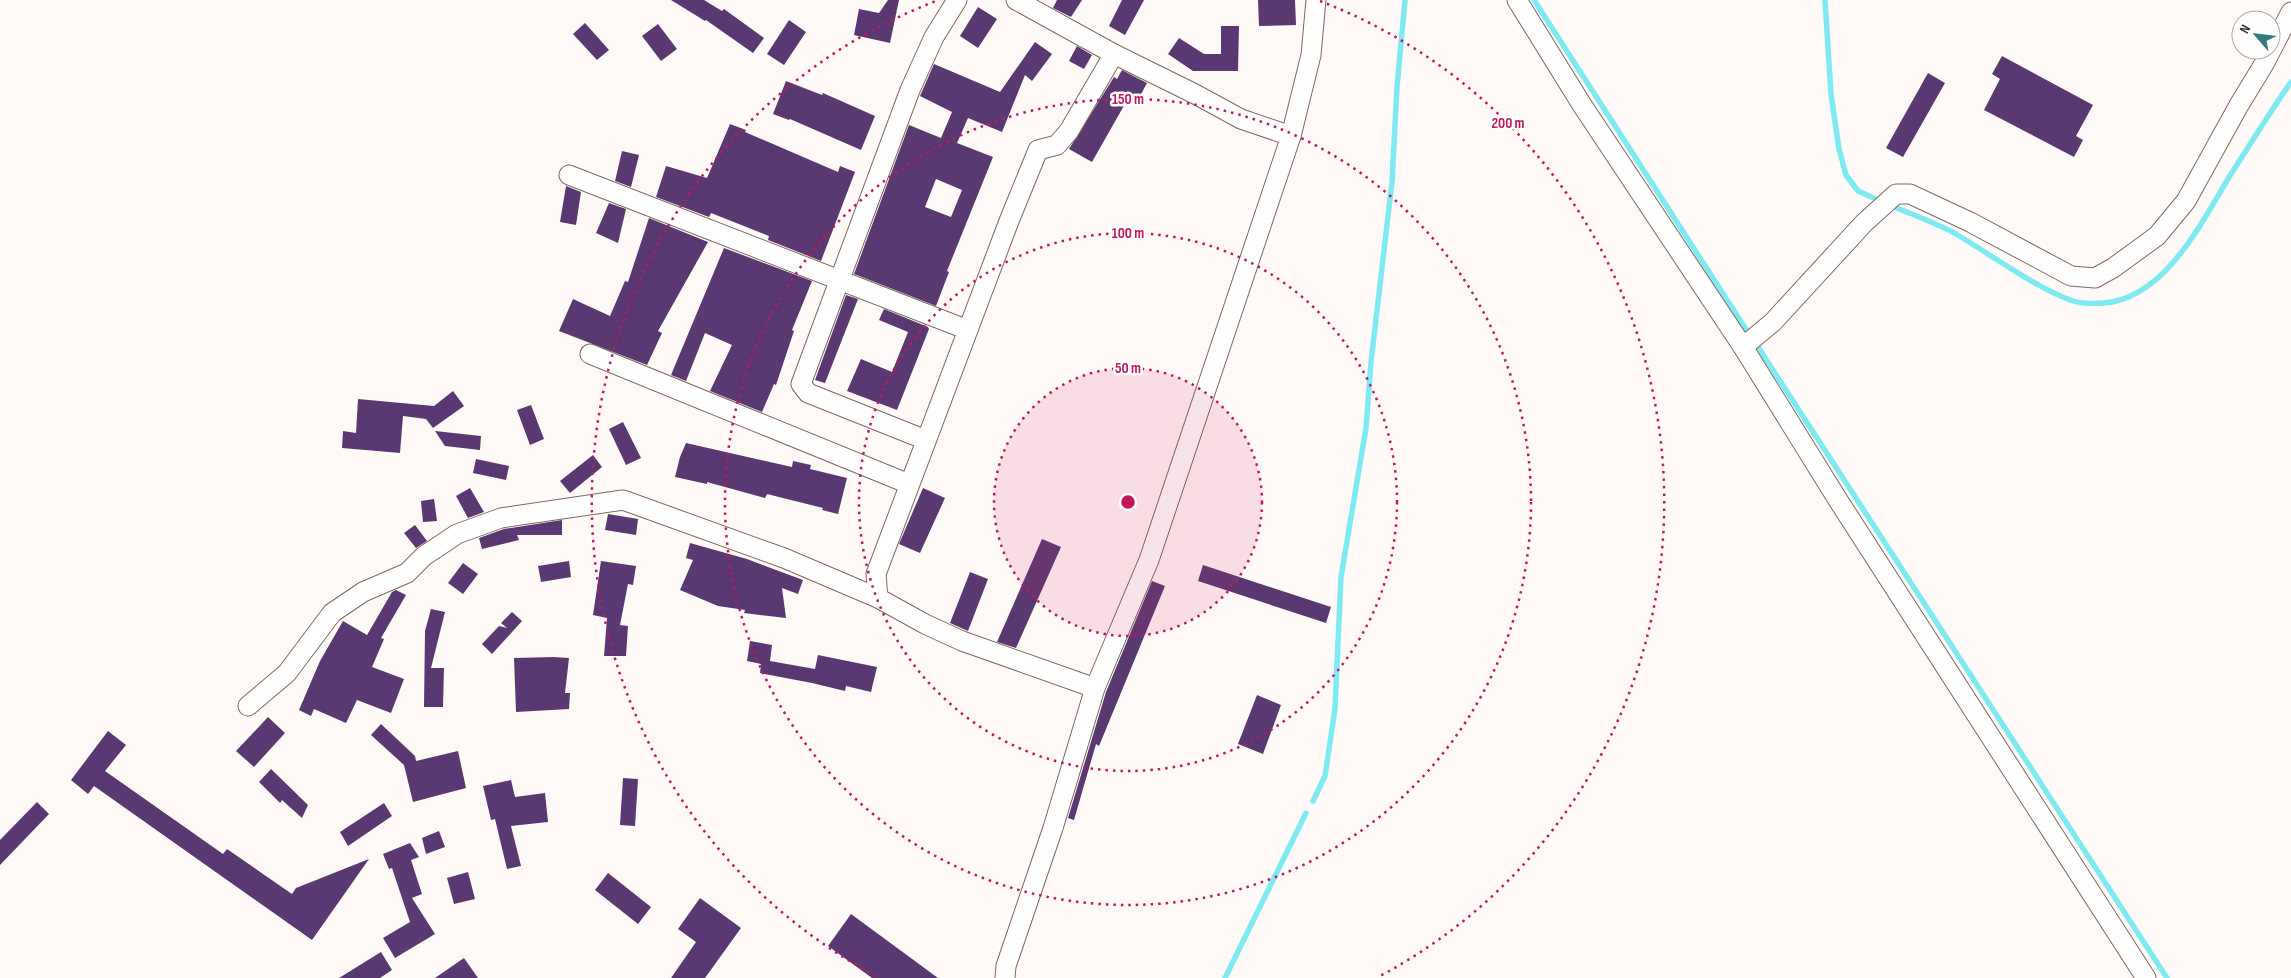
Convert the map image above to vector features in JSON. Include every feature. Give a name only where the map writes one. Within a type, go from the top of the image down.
[{"type":"street","points":[[926,440],[808,393],[801,384],[910,90],[934,38],[957,0]]},
{"type":"street","points":[[1016,0],[1114,54],[1241,119],[1291,136]]},
{"type":"street","points":[[1005,978],[1006,966],[1053,828],[1095,688],[1149,560],[1291,136],[1311,55],[1316,0]]},
{"type":"street","points":[[1518,0],[1582,105],[1744,347],[1838,500],[2146,978]]},
{"type":"street","points":[[1744,347],[1773,322],[1864,223],[1896,194],[1910,194],[1970,222],[2070,276],[2095,278],[2113,268],[2157,236],[2186,201],[2264,64],[2291,12]]},
{"type":"street","points":[[878,598],[876,574],[1038,150],[1057,145],[1069,131],[1114,54]]},
{"type":"street","points":[[569,175],[968,330]]},
{"type":"street","points":[[590,354],[909,484]]},
{"type":"street","points":[[248,706],[287,673],[332,613],[363,592],[406,573],[424,556],[457,534],[502,518],[526,513],[622,500],[784,558],[878,598],[925,624],[962,640],[1095,688]]},
{"type":"building","points":[[671,0],[704,0],[722,11],[724,9],[764,38],[753,53],[706,20]]},
{"type":"building","points":[[888,0],[899,0],[890,43],[854,35],[859,9],[879,13]]},
{"type":"building","points":[[1057,0],[1082,0],[1071,17],[1053,8]]},
{"type":"building","points":[[1122,0],[1144,0],[1125,35],[1109,26]]},
{"type":"building","points":[[1258,0],[1295,0],[1296,25],[1259,26]]},
{"type":"building","points":[[978,7],[997,19],[978,48],[960,36]]},
{"type":"building","points":[[789,20],[806,32],[784,65],[767,54]]},
{"type":"building","points":[[585,23],[609,50],[597,60],[573,34]]},
{"type":"building","points":[[658,24],[677,49],[661,61],[642,36]]},
{"type":"building","points":[[1221,26],[1239,26],[1238,71],[1193,71],[1168,54],[1179,38],[1204,54],[1221,54]]},
{"type":"building","points":[[1035,42],[1052,54],[1032,81],[1025,75],[1002,132],[968,118],[957,143],[993,157],[947,271],[949,272],[936,306],[854,274],[909,125],[941,138],[952,112],[920,96],[934,64],[1000,92]],"holes":[[[936,179],[962,190],[951,217],[925,207]]]},
{"type":"building","points":[[1077,46],[1092,55],[1084,69],[1069,61]]},
{"type":"building","points":[[2002,56],[2093,105],[2076,136],[2083,140],[2074,157],[1984,110],[2000,79],[1992,74]]},
{"type":"building","points":[[1122,70],[1147,83],[1138,100],[1130,95],[1092,162],[1069,149],[1114,77],[1117,79]]},
{"type":"building","points":[[1928,73],[1945,83],[1903,157],[1886,148]]},
{"type":"building","points":[[786,81],[822,95],[823,93],[875,116],[861,150],[790,119],[773,114]]},
{"type":"building","points":[[730,124],[838,172],[840,166],[855,172],[821,261],[768,240],[769,236],[711,213],[709,217],[656,197],[666,166],[707,178]]},
{"type":"building","points":[[622,151],[639,155],[631,187],[615,181]]},
{"type":"building","points":[[566,186],[581,192],[576,225],[560,222]]},
{"type":"building","points":[[609,203],[626,209],[618,243],[596,233]]},
{"type":"building","points":[[649,218],[708,242],[658,331],[662,333],[647,365],[559,331],[573,299],[610,316],[625,281],[628,282]]},
{"type":"building","points":[[724,248],[812,281],[792,330],[794,331],[776,385],[774,384],[762,412],[710,391],[732,345],[705,333],[686,381],[671,375]]},
{"type":"building","points":[[846,295],[858,299],[825,383],[815,380]]},
{"type":"building","points":[[884,309],[929,329],[897,410],[847,391],[861,359],[892,372],[908,332],[879,320]]},
{"type":"building","points":[[453,391],[464,406],[433,428],[426,419],[403,416],[400,453],[342,448],[343,431],[356,433],[358,399],[434,406]]},
{"type":"building","points":[[531,405],[544,439],[530,445],[517,410]]},
{"type":"building","points":[[623,422],[641,458],[626,465],[609,429]]},
{"type":"building","points":[[435,431],[481,436],[480,450],[445,446]]},
{"type":"building","points":[[686,443],[792,467],[793,461],[811,465],[810,469],[847,478],[838,514],[822,510],[823,508],[767,494],[765,498],[707,482],[707,484],[675,477]]},
{"type":"building","points":[[593,455],[602,467],[570,493],[560,481]]},
{"type":"building","points":[[476,459],[509,466],[506,480],[473,473]]},
{"type":"building","points":[[470,488],[484,512],[468,518],[456,496]]},
{"type":"building","points":[[923,488],[945,498],[920,553],[899,544]]},
{"type":"building","points":[[434,499],[437,521],[423,522],[421,501]]},
{"type":"building","points":[[608,514],[638,519],[636,535],[605,530]]},
{"type":"building","points":[[562,520],[562,535],[517,535],[519,540],[482,549],[479,538],[504,529]]},
{"type":"building","points":[[415,525],[427,541],[416,548],[404,533]]},
{"type":"building","points":[[1042,539],[1061,547],[1016,648],[997,642]]},
{"type":"building","points":[[690,543],[747,559],[803,580],[798,594],[782,588],[786,618],[744,613],[745,610],[718,606],[680,590],[693,560],[686,558]]},
{"type":"building","points":[[569,561],[571,577],[541,582],[538,566]]},
{"type":"building","points":[[601,561],[636,566],[633,585],[628,584],[620,625],[628,626],[626,656],[604,656],[607,618],[593,615]]},
{"type":"building","points":[[463,563],[478,574],[463,594],[448,583]]},
{"type":"building","points":[[1203,565],[1331,607],[1326,623],[1198,581]]},
{"type":"building","points":[[970,572],[988,579],[968,631],[950,623]]},
{"type":"building","points":[[1152,581],[1165,586],[1099,746],[1096,744],[1074,820],[1068,818],[1106,692]]},
{"type":"building","points":[[396,590],[406,595],[381,638],[384,639],[372,667],[404,679],[391,713],[357,700],[346,723],[314,709],[311,716],[299,710],[320,661],[343,621],[367,635],[392,592]]},
{"type":"building","points":[[431,609],[445,612],[431,668],[444,668],[443,707],[424,707],[425,631]]},
{"type":"building","points":[[512,612],[522,621],[492,654],[482,644],[499,626],[507,628],[501,623]]},
{"type":"building","points":[[750,641],[772,645],[770,661],[815,669],[818,655],[877,667],[871,692],[846,686],[845,691],[760,673],[761,664],[747,661]]},
{"type":"building","points":[[514,658],[569,658],[565,693],[570,693],[569,709],[516,712]]},
{"type":"building","points":[[1257,695],[1281,705],[1263,754],[1238,744]]},
{"type":"building","points":[[268,717],[285,733],[254,767],[236,751]]},
{"type":"building","points":[[381,724],[415,756],[416,761],[458,751],[466,788],[413,802],[404,765],[371,735]]},
{"type":"building","points":[[108,731],[126,745],[105,771],[223,854],[227,849],[292,894],[296,888],[369,859],[312,940],[94,786],[88,794],[71,780]]},
{"type":"building","points":[[271,769],[308,805],[302,818],[282,800],[280,803],[259,782]]},
{"type":"building","points":[[623,778],[638,779],[635,826],[620,825]]},
{"type":"building","points":[[511,780],[515,797],[545,793],[548,822],[511,826],[521,866],[507,869],[495,819],[491,820],[483,786]]},
{"type":"building","points":[[37,802],[49,814],[0,865],[0,840]]},
{"type":"building","points":[[384,803],[392,816],[348,846],[340,832]]},
{"type":"building","points":[[439,831],[445,847],[426,854],[422,838]]},
{"type":"building","points":[[410,843],[419,857],[411,860],[422,894],[412,898],[435,934],[395,958],[383,938],[410,922],[392,868],[389,869],[383,854]]},
{"type":"building","points":[[468,872],[475,899],[454,904],[447,878]]},
{"type":"building","points":[[608,873],[651,907],[638,924],[595,890]]},
{"type":"building","points":[[700,898],[741,928],[705,978],[671,978],[696,942],[678,929]]},
{"type":"building","points":[[851,914],[938,978],[872,978],[828,946]]},
{"type":"building","points":[[381,952],[392,970],[380,978],[339,978]]},
{"type":"building","points":[[464,958],[478,978],[435,978]]},
{"type":"waterway","points":[[1313,801],[1325,776],[1335,709],[1341,577],[1366,428],[1371,362],[1392,182],[1397,87],[1405,0]]},
{"type":"waterway","points":[[1534,0],[1747,331]]},
{"type":"waterway","points":[[1825,0],[1831,94],[1839,149],[1846,175],[1858,191],[1876,199]]},
{"type":"waterway","points":[[1897,208],[1956,234],[2026,278],[2070,300],[2095,304],[2126,298],[2146,287],[2164,272],[2180,254],[2291,82]]},
{"type":"waterway","points":[[1758,347],[2167,978]]},
{"type":"waterway","points":[[1225,978],[1306,813]]}]
